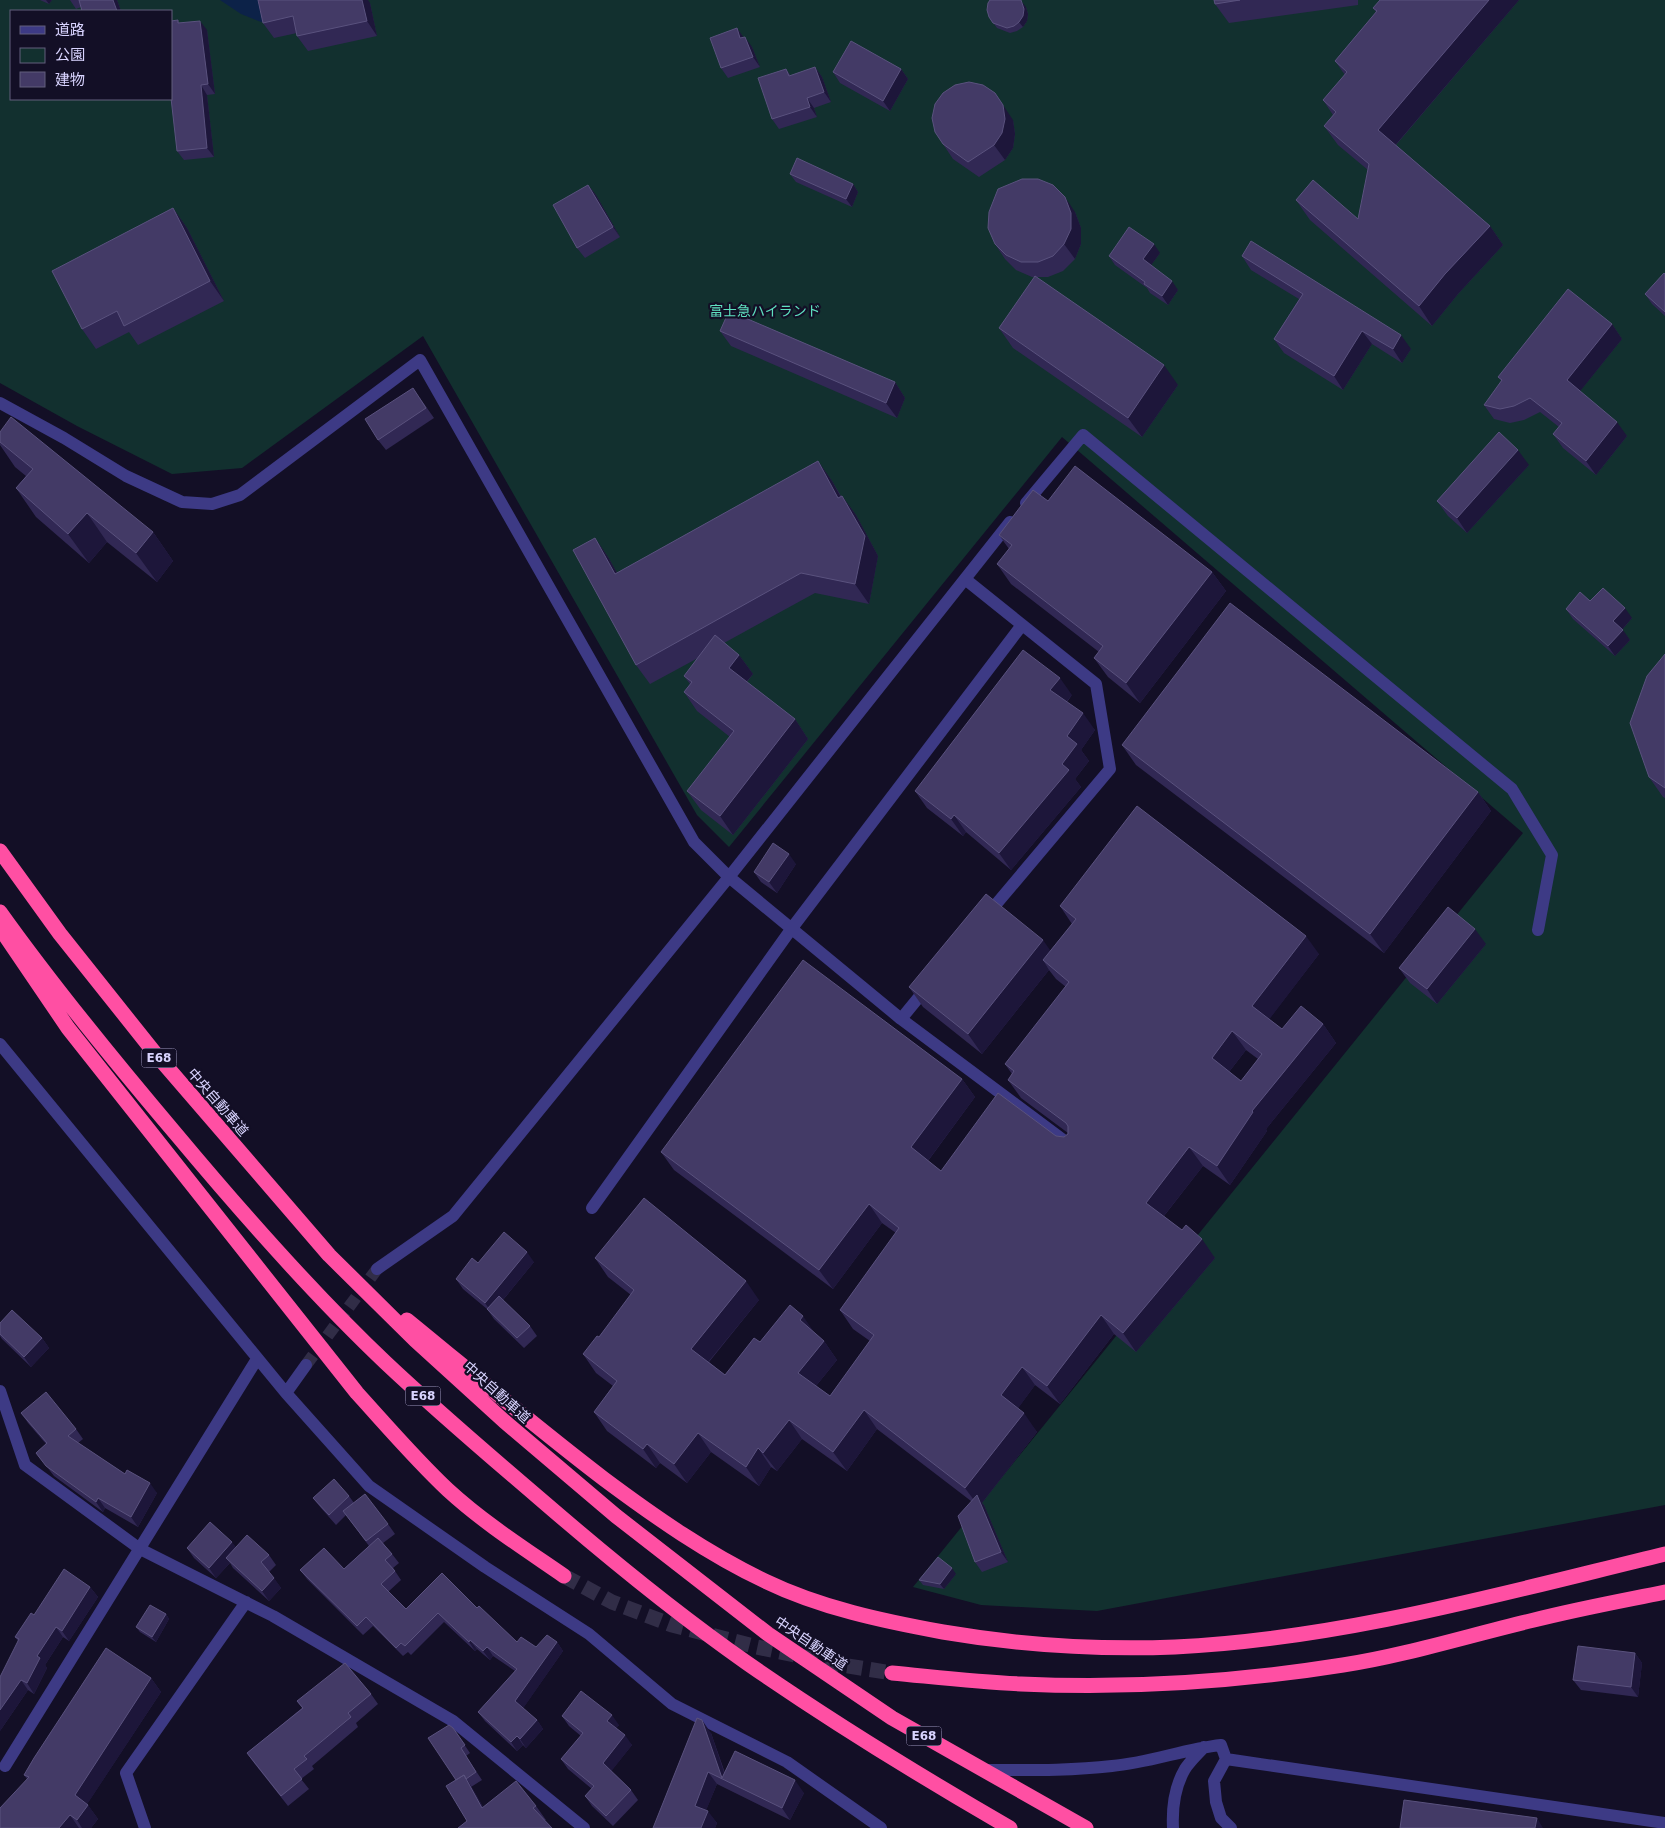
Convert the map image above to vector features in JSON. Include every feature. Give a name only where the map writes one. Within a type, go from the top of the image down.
[{"type":"highway","name":"中央自動車道","points":[[0,851],[60,934],[154,1052],[329,1255],[415,1340],[504,1421],[616,1516],[768,1634],[884,1713],[1086,1828]]},
{"type":"highway","name":"E68","points":[[0,912],[31,956],[114,1060],[208,1172],[303,1280],[407,1382],[589,1541],[668,1604],[746,1662],[869,1745],[1010,1828]]},
{"type":"highway","points":[[0,928],[68,1028],[370,1408],[403,1445],[449,1491],[503,1535],[564,1576]]},
{"type":"highway","points":[[329,1255],[551,1439],[640,1505],[702,1546],[766,1582],[824,1604],[892,1623],[1027,1644],[1176,1647],[1256,1640],[1339,1628],[1421,1612],[1665,1554]]},
{"type":"highway","points":[[892,1673],[1020,1684],[1088,1686],[1174,1684],[1256,1677],[1344,1665],[1431,1646],[1534,1620],[1665,1592]]},
{"type":"street","points":[[0,403],[64,438],[126,476],[182,502],[212,504],[240,495],[420,360],[694,842],[729,877],[901,1018],[1074,1148]]},
{"type":"street","points":[[377,1269],[453,1216],[729,877],[965,579],[1083,435],[1512,789],[1552,855],[1538,930]]},
{"type":"street","points":[[965,579],[1096,684],[1110,769],[977,928]]},
{"type":"street","points":[[592,1208],[792,928],[1022,624]]},
{"type":"street","points":[[901,1018],[939,973]]},
{"type":"street","points":[[0,1044],[257,1359],[369,1486],[486,1567],[589,1634],[672,1704],[787,1762],[881,1828]]},
{"type":"street","points":[[5,1766],[257,1359]]},
{"type":"street","points":[[286,1393],[306,1365]]},
{"type":"street","points":[[0,1391],[25,1465],[140,1550],[246,1602],[454,1721],[584,1828]]},
{"type":"street","points":[[145,1828],[126,1772],[246,1602]]},
{"type":"street","points":[[982,1770],[1046,1770],[1113,1766],[1204,1747],[1221,1746],[1226,1759],[1214,1781],[1216,1802],[1221,1818],[1231,1828]]},
{"type":"street","points":[[1172,1828],[1177,1788],[1186,1768],[1204,1747]]},
{"type":"street","points":[[1226,1759],[1665,1823]]},
{"type":"green space","name":"富士急ハイランド","points":[[0,0],[1665,0],[1665,1505],[1097,1611],[981,1605],[913,1587],[1523,833],[1062,437],[729,847],[697,815],[423,336],[242,468],[172,474],[77,426],[0,383]]},
{"type":"water","points":[[220,0],[367,0],[261,22],[241,14]]},
{"type":"building","points":[[79,0],[113,0],[117,10],[82,10]]},
{"type":"building","points":[[258,0],[362,0],[367,21],[297,36],[293,16],[263,23]]},
{"type":"building","points":[[990,0],[1021,0],[1024,9],[1023,16],[1014,26],[1007,28],[993,23],[987,10]]},
{"type":"building","points":[[1214,0],[1240,0],[1215,4]]},
{"type":"building","points":[[1380,0],[1489,0],[1378,130],[1490,226],[1445,274],[1419,306],[1296,200],[1313,180],[1358,219],[1369,164],[1324,126],[1336,112],[1323,100],[1347,72],[1335,61],[1377,11],[1373,8]]},
{"type":"building","points":[[178,20],[178,23],[200,21],[208,84],[201,85],[207,148],[177,151],[171,100],[172,21]]},
{"type":"building","points":[[737,28],[740,38],[745,37],[753,57],[721,68],[710,38]]},
{"type":"building","points":[[851,41],[901,69],[883,101],[833,72]]},
{"type":"building","points":[[815,67],[824,92],[807,98],[810,107],[772,119],[758,78],[786,69],[789,76]]},
{"type":"building","points":[[969,82],[983,85],[995,93],[1003,105],[1005,119],[1002,133],[994,145],[968,162],[943,144],[935,132],[932,118],[935,104],[943,93],[955,85]]},
{"type":"building","points":[[797,158],[853,184],[846,199],[790,174]]},
{"type":"building","points":[[1022,179],[1038,179],[1053,185],[1065,197],[1071,213],[1071,229],[1064,244],[1053,256],[1038,262],[1021,262],[1006,255],[995,244],[988,228],[989,212],[998,189]]},
{"type":"building","points":[[588,185],[613,227],[577,248],[553,205]]},
{"type":"building","points":[[173,208],[210,281],[124,326],[117,311],[82,329],[52,271]]},
{"type":"building","points":[[1129,227],[1154,244],[1143,259],[1172,281],[1162,296],[1109,256]]},
{"type":"building","points":[[1251,241],[1401,335],[1393,349],[1362,331],[1334,376],[1274,339],[1303,294],[1242,256]]},
{"type":"building","points":[[1665,274],[1665,312],[1645,294]]},
{"type":"building","points":[[1035,276],[1164,365],[1128,418],[999,328]]},
{"type":"building","points":[[1568,289],[1612,324],[1567,380],[1617,422],[1586,461],[1553,434],[1562,423],[1530,398],[1514,406],[1500,409],[1484,405],[1502,380],[1498,377]]},
{"type":"building","points":[[729,311],[895,382],[886,403],[720,331]]},
{"type":"building","points":[[413,388],[426,408],[378,440],[365,419]]},
{"type":"building","points":[[11,417],[153,532],[136,553],[87,513],[68,534],[16,488],[33,469],[0,442],[0,432]]},
{"type":"building","points":[[1499,432],[1518,450],[1457,518],[1437,501]]},
{"type":"building","points":[[818,461],[838,498],[842,496],[865,536],[855,584],[801,573],[636,665],[573,550],[595,538],[615,574]]},
{"type":"building","points":[[1075,466],[1212,572],[1126,683],[1094,658],[1103,646],[997,564],[1012,545],[999,535],[1033,490],[1048,501]]},
{"type":"building","points":[[1603,588],[1625,608],[1613,621],[1623,630],[1608,646],[1566,609],[1580,592],[1590,601]]},
{"type":"building","points":[[1230,603],[1478,792],[1370,934],[1122,745]]},
{"type":"building","points":[[715,635],[739,655],[729,668],[795,719],[720,816],[687,791],[734,731],[684,692],[692,682],[684,676]]},
{"type":"building","points":[[1023,650],[1060,678],[1050,690],[1083,713],[1067,736],[1077,744],[1062,764],[1069,770],[999,853],[954,815],[951,819],[915,791]]},
{"type":"building","points":[[1665,654],[1665,788],[1649,777],[1630,723],[1647,676]]},
{"type":"building","points":[[1137,806],[1306,936],[1252,1006],[1282,1029],[1301,1006],[1323,1024],[1252,1111],[1217,1166],[1189,1147],[1146,1203],[1182,1230],[1186,1225],[1202,1239],[1123,1333],[1101,1315],[1047,1386],[1022,1367],[1001,1395],[1024,1413],[965,1488],[864,1410],[833,1452],[789,1420],[763,1453],[758,1448],[746,1467],[698,1433],[674,1464],[647,1444],[643,1449],[594,1412],[617,1381],[583,1354],[597,1336],[599,1337],[634,1290],[595,1258],[644,1198],[746,1281],[691,1349],[725,1375],[754,1338],[760,1342],[790,1305],[803,1316],[800,1320],[824,1341],[798,1373],[830,1396],[874,1335],[840,1310],[899,1228],[869,1204],[819,1270],[661,1152],[803,960],[962,1079],[911,1147],[941,1171],[998,1093],[1056,1136],[1064,1137],[1068,1134],[1066,1123],[1008,1080],[1014,1071],[1005,1064],[1069,982],[1043,960],[1076,919],[1060,906]],"holes":[[[1232,1031],[1262,1054],[1241,1081],[1212,1058]]]},
{"type":"building","points":[[773,843],[789,854],[769,882],[754,872]]},
{"type":"building","points":[[986,894],[1043,940],[968,1034],[909,987]]},
{"type":"building","points":[[1448,907],[1475,929],[1427,989],[1399,968]]},
{"type":"building","points":[[504,1232],[527,1252],[485,1303],[456,1279],[472,1258],[478,1263]]},
{"type":"building","points":[[499,1296],[530,1326],[517,1338],[487,1309]]},
{"type":"building","points":[[12,1310],[42,1338],[24,1357],[0,1334],[0,1323]]},
{"type":"building","points":[[46,1392],[76,1429],[68,1436],[125,1474],[127,1470],[150,1483],[131,1517],[98,1498],[96,1502],[46,1466],[36,1453],[47,1443],[21,1413]]},
{"type":"building","points":[[334,1479],[349,1496],[329,1515],[313,1498]]},
{"type":"building","points":[[365,1494],[388,1524],[366,1541],[343,1511]]},
{"type":"building","points":[[977,1495],[1001,1552],[975,1562],[958,1516]]},
{"type":"building","points":[[210,1522],[232,1542],[209,1568],[187,1548]]},
{"type":"building","points":[[247,1535],[269,1555],[261,1562],[274,1578],[262,1591],[226,1558]]},
{"type":"building","points":[[378,1538],[392,1554],[385,1560],[395,1571],[381,1584],[406,1609],[442,1573],[477,1608],[479,1606],[517,1642],[521,1637],[536,1647],[547,1635],[557,1642],[515,1701],[537,1720],[520,1739],[517,1736],[511,1742],[478,1712],[517,1669],[487,1647],[483,1651],[470,1640],[469,1642],[438,1613],[405,1646],[401,1643],[396,1648],[366,1617],[357,1626],[300,1570],[324,1548],[344,1569]]},
{"type":"building","points":[[938,1557],[952,1568],[940,1584],[919,1580]]},
{"type":"building","points":[[64,1569],[90,1587],[62,1631],[56,1627],[37,1656],[40,1658],[27,1683],[21,1680],[0,1710],[0,1677],[19,1639],[15,1637],[31,1613],[34,1615]]},
{"type":"building","points":[[150,1605],[166,1614],[152,1637],[136,1627]]},
{"type":"building","points":[[1578,1646],[1635,1653],[1631,1687],[1573,1680]]},
{"type":"building","points":[[106,1648],[151,1678],[75,1795],[88,1805],[77,1820],[70,1815],[59,1828],[0,1828],[0,1808],[29,1777],[24,1775],[34,1758]]},
{"type":"building","points":[[345,1663],[371,1694],[348,1713],[351,1717],[304,1756],[307,1759],[294,1769],[302,1779],[281,1796],[247,1753],[303,1708],[297,1701]]},
{"type":"building","points":[[581,1691],[612,1715],[607,1721],[625,1735],[603,1763],[631,1790],[606,1816],[585,1796],[594,1786],[561,1759],[583,1733],[562,1716]]},
{"type":"building","points":[[697,1718],[702,1720],[722,1778],[735,1751],[795,1780],[782,1808],[708,1772],[695,1806],[708,1811],[701,1828],[653,1828]]},
{"type":"building","points":[[449,1725],[465,1745],[461,1748],[476,1772],[466,1779],[464,1775],[456,1780],[428,1738]]},
{"type":"building","points":[[464,1775],[482,1808],[516,1781],[536,1806],[533,1808],[552,1828],[458,1828],[467,1821],[446,1786]]},
{"type":"building","points":[[1404,1800],[1537,1818],[1535,1828],[1400,1828]]},
{"type":"tunnel","points":[[306,1365],[377,1269]]},
{"type":"tunnel","points":[[564,1576],[612,1602],[672,1625],[757,1647],[842,1665],[892,1673]]}]
